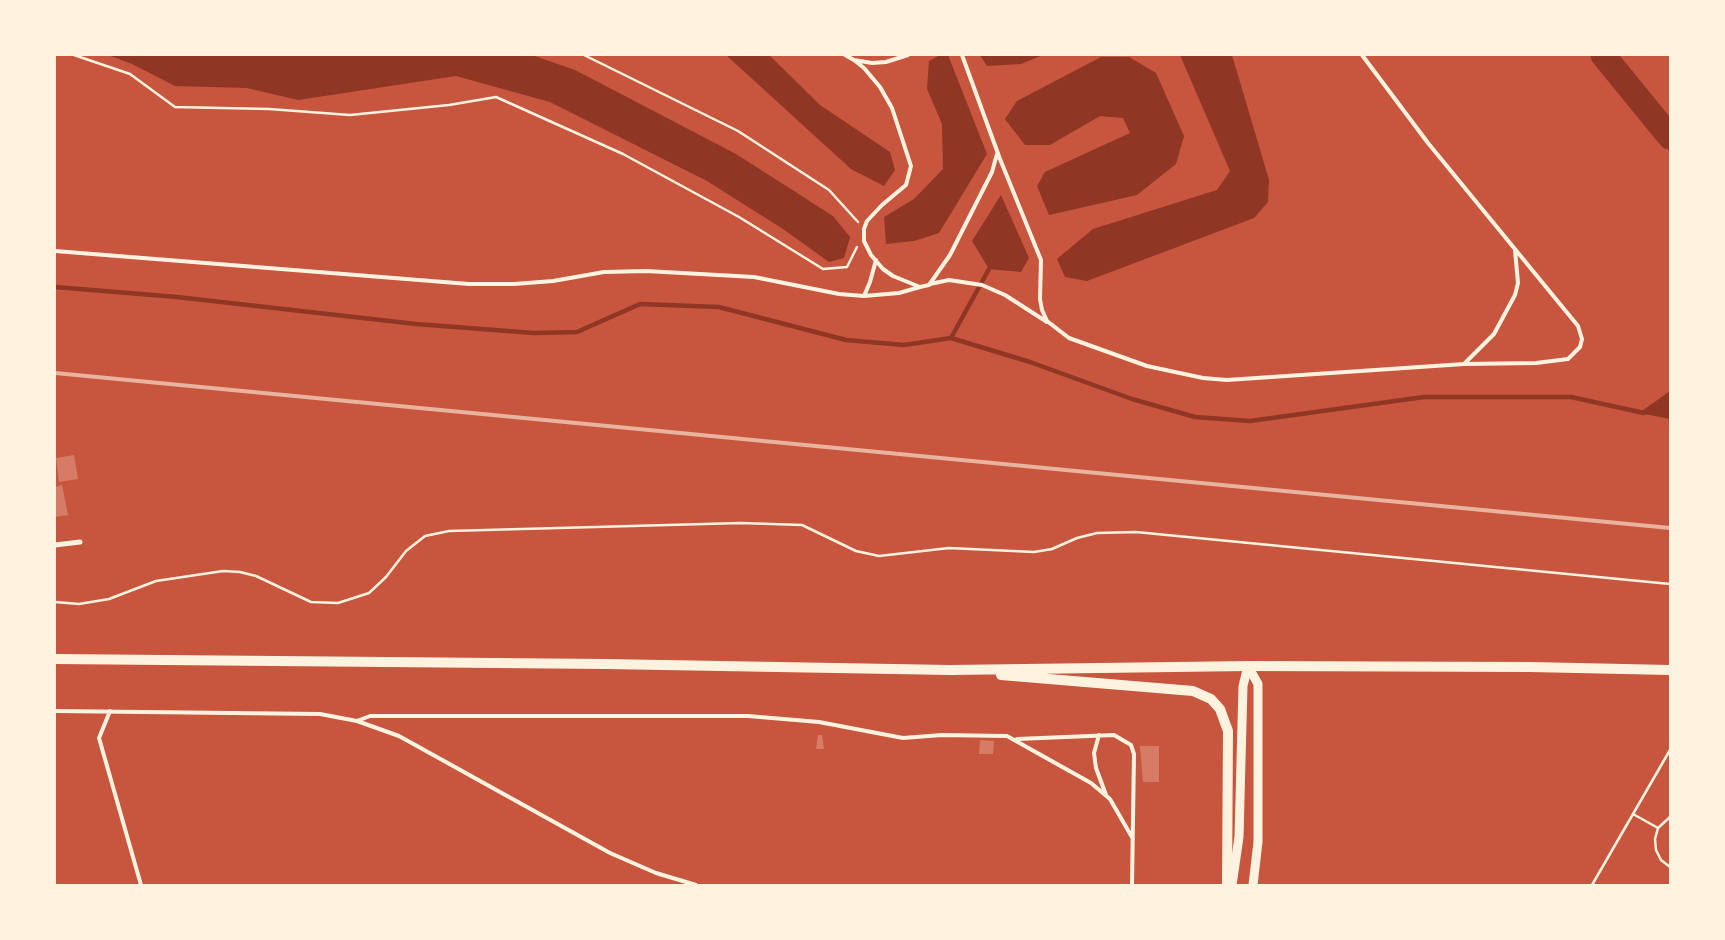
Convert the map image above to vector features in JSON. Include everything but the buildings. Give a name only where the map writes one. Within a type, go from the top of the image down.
[{"type":"main road","points":[[55,659],[606,664],[950,670],[1248,666],[1530,667],[1670,670]]},
{"type":"main road","points":[[950,670],[1193,691],[1211,699],[1220,709],[1228,731],[1227,885]]},
{"type":"street","points":[[55,545],[80,542]]},
{"type":"street","points":[[1232,885],[1239,837],[1243,686],[1248,666]]},
{"type":"street","points":[[1248,666],[1258,684],[1258,842],[1254,885]]},
{"type":"lane","points":[[846,55],[875,78],[892,108],[911,166],[906,186],[882,205],[867,221],[864,228],[864,241],[876,260],[893,276],[920,287]]},
{"type":"lane","points":[[854,60],[886,62],[908,55]]},
{"type":"lane","points":[[962,55],[997,151],[1041,260],[1040,299],[1042,310],[1051,325]]},
{"type":"lane","points":[[55,251],[491,285],[554,281],[604,272],[696,272],[754,277],[838,294],[864,296],[899,293],[949,280],[971,282],[1005,296],[1069,338],[1147,366],[1203,378],[1227,380],[1464,364],[1561,361],[1575,354],[1580,347],[1582,339],[1578,326],[1428,143],[1362,55]]},
{"type":"lane","points":[[929,285],[950,254],[968,220],[992,172],[997,151]]},
{"type":"lane","points":[[1464,364],[1494,334],[1515,295],[1518,283],[1515,250]]},
{"type":"lane","points":[[864,296],[876,260]]},
{"type":"lane","points":[[55,711],[320,714],[357,721],[399,736],[610,853],[656,873],[696,885]]},
{"type":"lane","points":[[110,712],[99,738],[141,885]]},
{"type":"lane","points":[[357,721],[370,716],[748,716],[819,722],[903,738],[987,734],[1007,736],[1015,739],[1091,783],[1107,796]]},
{"type":"lane","points":[[1099,735],[1094,753],[1096,768],[1107,796],[1123,819],[1133,840]]},
{"type":"lane","points":[[1015,739],[1114,735],[1131,744],[1134,754],[1132,885]]},
{"type":"path","points":[[74,55],[130,74],[175,108],[269,109],[350,115],[449,105],[496,97],[623,154],[739,218],[823,269],[847,267],[864,228],[829,190],[738,131],[584,55]]},
{"type":"path","points":[[55,602],[79,604],[108,599],[156,582],[223,570],[256,576],[311,602],[338,603],[368,593],[386,577],[406,550],[425,536],[449,531],[750,523],[802,525],[856,551],[879,556],[949,548],[1034,552],[1052,549],[1070,541],[1097,534],[1136,532],[1670,584]]},
{"type":"path","points":[[1592,885],[1670,750]]},
{"type":"path","points":[[1633,814],[1658,828]]},
{"type":"path","points":[[1670,817],[1658,828],[1654,839],[1656,850],[1661,860],[1670,867]]},
{"type":"shaded area","points":[[108,55],[532,55],[575,70],[736,154],[833,216],[850,237],[844,258],[829,262],[783,229],[707,181],[550,102],[456,76],[298,100],[247,88],[175,86],[132,64]]},
{"type":"shaded area","points":[[726,55],[769,55],[820,105],[890,152],[895,170],[884,186],[851,169]]},
{"type":"shaded area","points":[[940,55],[948,55],[987,154],[939,233],[914,241],[886,244],[884,217],[914,199],[943,169],[942,124],[927,89],[929,61]]},
{"type":"shaded area","points":[[980,55],[1043,55],[1021,64],[987,66]]},
{"type":"shaded area","points":[[1180,55],[1232,55],[1269,180],[1268,202],[1254,218],[1087,281],[1065,277],[1057,259],[1093,229],[1217,190],[1230,171]]},
{"type":"shaded area","points":[[1101,57],[1129,57],[1156,73],[1184,136],[1176,164],[1137,195],[1049,215],[1037,186],[1045,172],[1130,133],[1123,118],[1100,116],[1050,145],[1025,145],[1005,119],[1017,101]]},
{"type":"shaded area","points":[[1001,195],[1029,258],[1021,272],[989,269],[972,241]]},
{"type":"shaded area","points":[[1670,391],[1670,419],[1639,413]]},
{"type":"waterway","points":[[1603,55],[1670,137]]},
{"type":"waterway","points":[[951,338],[989,269]]},
{"type":"waterway","points":[[55,287],[177,297],[416,324],[534,333],[577,332],[640,304],[719,307],[846,340],[904,345],[951,338],[1030,362],[1132,399],[1195,417],[1250,421],[1424,397],[1571,397],[1644,413]]},
{"type":"railway","points":[[55,373],[1670,528]]}]
